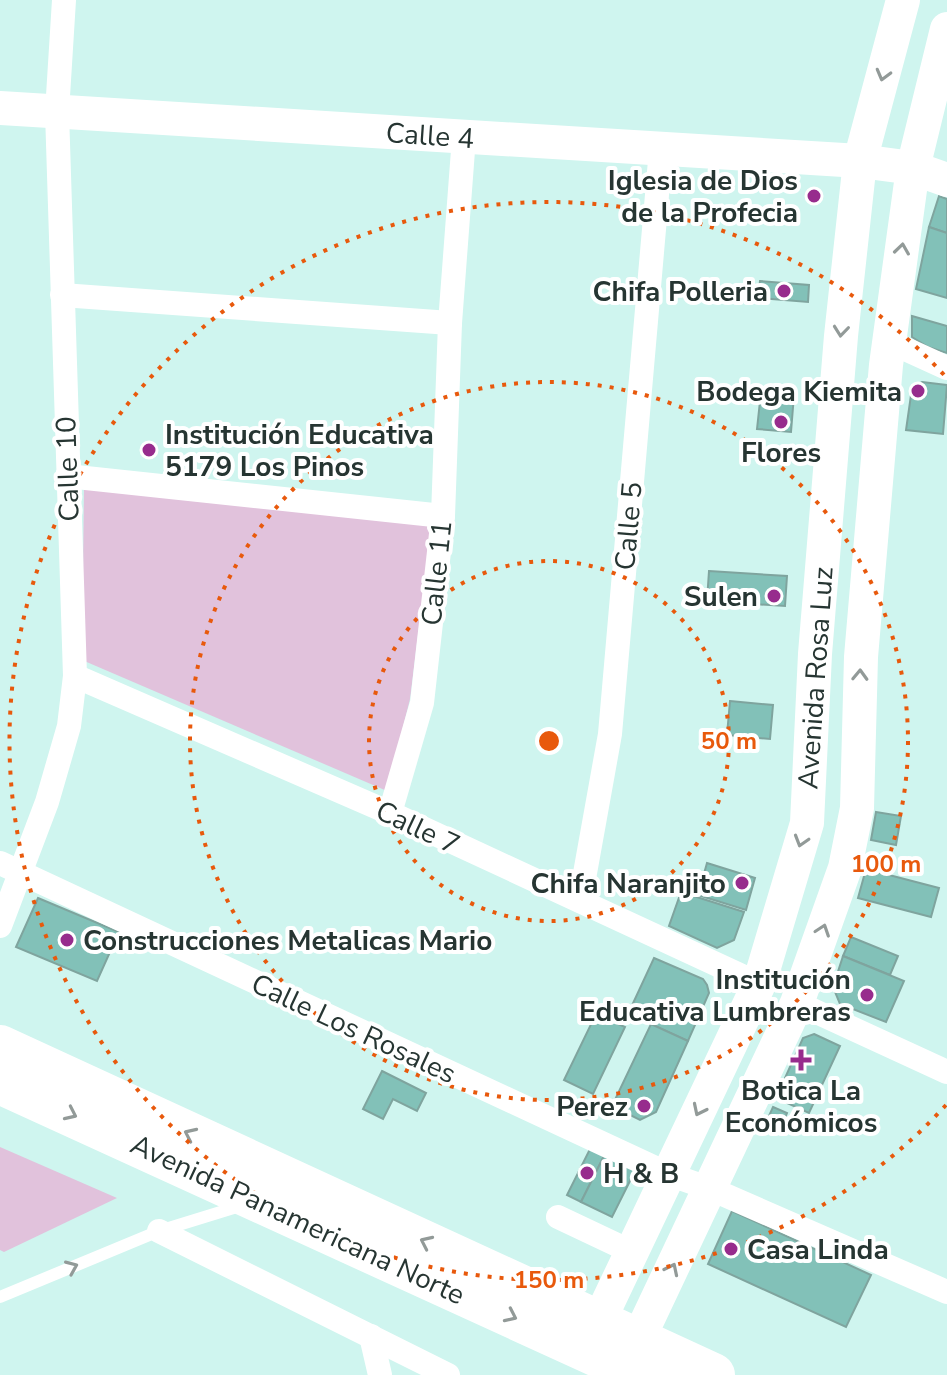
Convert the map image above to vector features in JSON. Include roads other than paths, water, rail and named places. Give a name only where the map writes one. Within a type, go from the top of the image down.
[{"type":"highway","name":"Avenida Panamericana Norte","points":[[0,1047],[599,1321],[639,1357]]},
{"type":"highway","name":"Avenida Panamericana Norte","points":[[0,1082],[257,1200],[639,1357]]},
{"type":"highway","points":[[639,1357],[713,1375]]},
{"type":"street","name":"Calle 10","points":[[0,926],[10,868],[47,802],[69,726],[75,676],[57,112],[64,0]]},
{"type":"street","name":"Avenida Rosa Luz","points":[[599,1321],[759,984],[807,823],[815,654],[841,336],[860,161],[903,0]]},
{"type":"street","name":"Avenida Rosa Luz","points":[[639,1357],[711,1189],[797,1003],[845,868],[857,808],[861,657],[890,342],[913,168],[947,29]]},
{"type":"street","name":"Calle 4","points":[[0,108],[860,161],[913,168],[947,180]]},
{"type":"street","name":"Calle 11","points":[[390,813],[422,703],[443,516],[450,323],[464,137]]},
{"type":"street","name":"Calle 5","points":[[580,901],[610,734],[661,149]]},
{"type":"street","points":[[62,295],[450,323]]},
{"type":"street","points":[[890,342],[947,368]]},
{"type":"street","points":[[67,476],[443,516]]},
{"type":"street","name":"Calle 7","points":[[75,676],[390,813],[759,984]]},
{"type":"street","name":"Calle Los Rosales","points":[[10,868],[668,1174],[711,1189],[947,1292]]},
{"type":"street","points":[[797,1003],[947,1072]]},
{"type":"street","points":[[558,1217],[632,1252]]},
{"type":"street","points":[[159,1231],[448,1375]]},
{"type":"street","points":[[371,1336],[380,1375]]},
{"type":"lane","points":[[0,1297],[159,1231],[257,1200]]},
{"type":"place","name":"Iglesia de Dios de la Profecia","points":[[814,196]]},
{"type":"place","name":"Chifa Polleria","points":[[784,291]]},
{"type":"place","name":"Bodega Kiemita","points":[[918,391]]},
{"type":"place","name":"Flores","points":[[781,422]]},
{"type":"place","name":"Institución Educativa 5179 Los Pinos","points":[[149,450]]},
{"type":"place","name":"Sulen","points":[[774,596]]},
{"type":"place","name":"Chifa Naranjito","points":[[742,883]]},
{"type":"place","name":"Construcciones Metalicas Mario","points":[[67,940]]},
{"type":"place","name":"Institución Educativa Lumbreras","points":[[867,995]]},
{"type":"place","name":"Botica La Económicos","points":[[801,1060]]},
{"type":"place","name":"Perez","points":[[644,1106]]},
{"type":"place","name":"H & B","points":[[587,1173]]},
{"type":"place","name":"Casa Linda","points":[[731,1249]]}]
